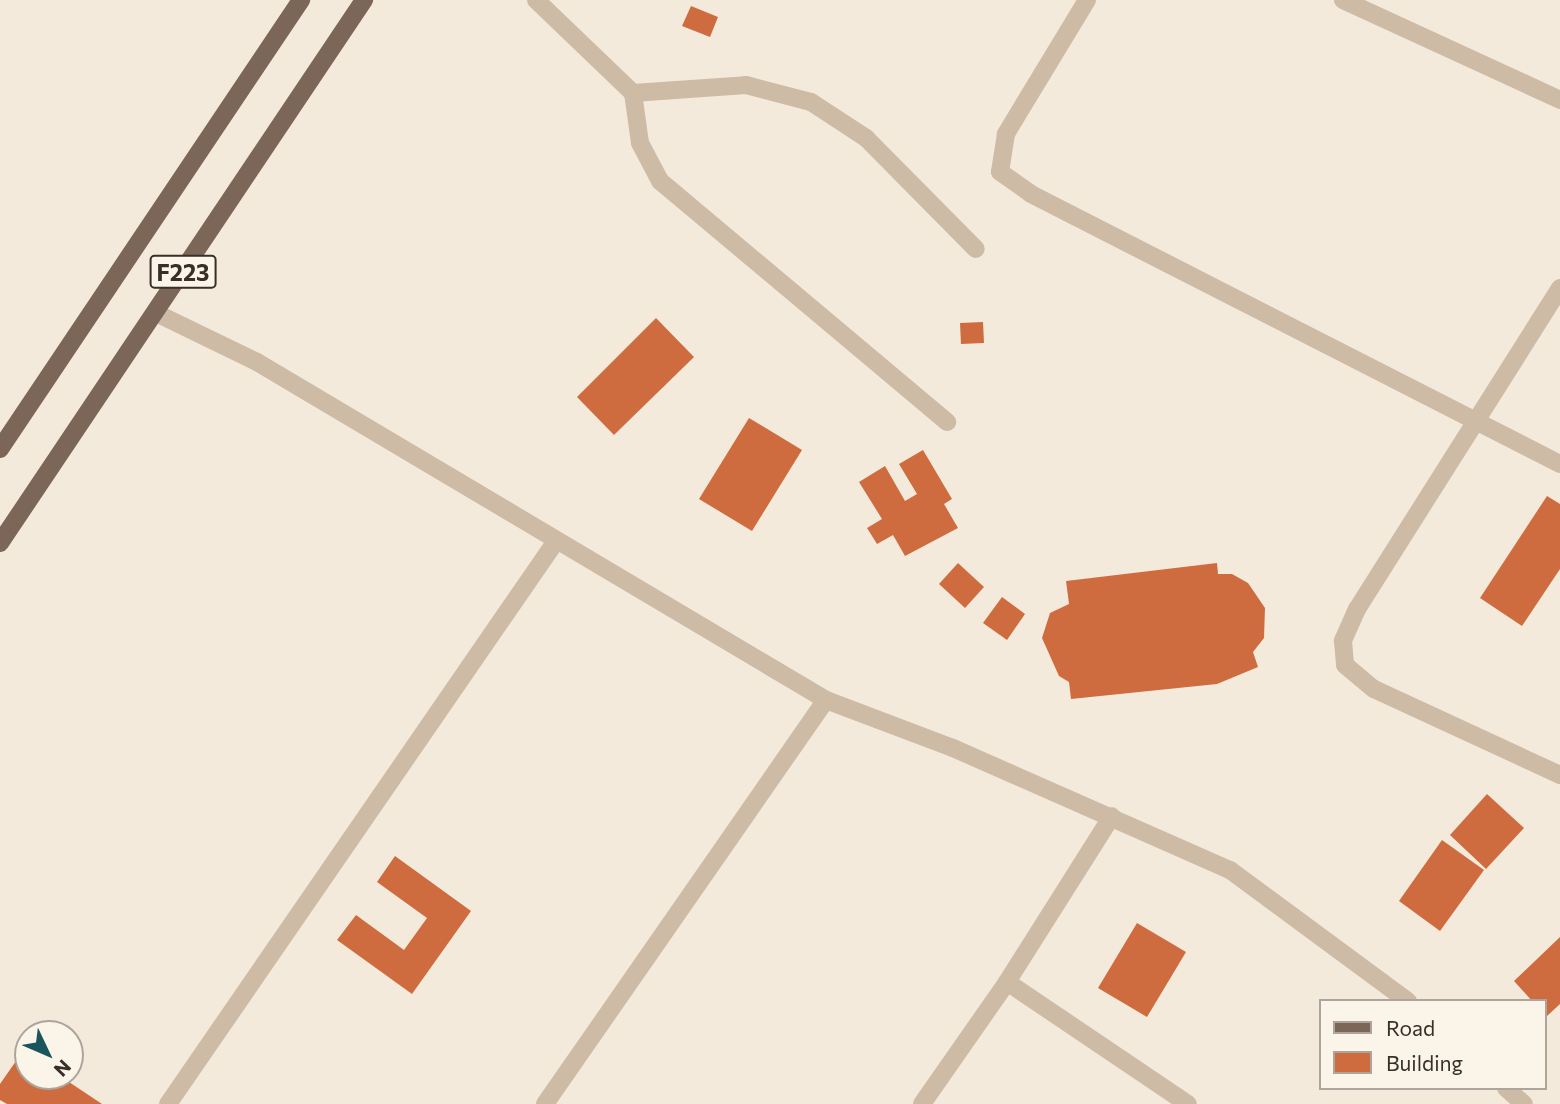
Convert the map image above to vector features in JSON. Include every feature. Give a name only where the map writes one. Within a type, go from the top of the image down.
[{"type":"main road","name":"F223","points":[[0,449],[301,0]]},
{"type":"main road","name":"F223","points":[[0,543],[5,524],[156,313],[364,0]]},
{"type":"street","points":[[536,0],[634,93],[640,143],[660,181],[947,422]]},
{"type":"street","points":[[1087,0],[1006,134],[1000,172],[1031,194],[1474,424],[1560,464]]},
{"type":"street","points":[[1343,0],[1560,100]]},
{"type":"street","points":[[634,93],[746,85],[811,102],[866,138],[976,249]]},
{"type":"street","points":[[1560,288],[1357,609],[1343,641],[1345,665],[1374,690],[1560,775]]},
{"type":"street","points":[[156,313],[257,362],[826,700],[1112,816],[1230,870],[1405,999]]},
{"type":"street","points":[[168,1104],[556,541]]},
{"type":"street","points":[[544,1104],[826,700]]},
{"type":"street","points":[[922,1104],[1007,982],[1112,816]]},
{"type":"street","points":[[1007,982],[1188,1104]]},
{"type":"street","points":[[1508,1090],[1524,1104]]},
{"type":"building","points":[[691,6],[718,17],[710,37],[682,26]]},
{"type":"building","points":[[656,318],[694,357],[614,435],[577,397]]},
{"type":"building","points":[[983,322],[984,343],[961,344],[960,323]]},
{"type":"building","points":[[749,418],[802,450],[752,531],[699,499]]},
{"type":"building","points":[[923,450],[952,499],[944,504],[958,528],[905,556],[893,535],[877,544],[867,528],[882,519],[859,482],[885,466],[905,501],[917,494],[899,464]]},
{"type":"building","points":[[1547,496],[1560,504],[1560,569],[1522,626],[1480,598]]},
{"type":"building","points":[[958,563],[984,587],[965,608],[939,584]]},
{"type":"building","points":[[1217,563],[1218,574],[1232,574],[1248,583],[1265,608],[1264,638],[1253,652],[1258,667],[1217,684],[1071,699],[1069,682],[1059,676],[1042,638],[1050,613],[1069,604],[1066,581]]},
{"type":"building","points":[[1002,597],[1025,614],[1007,640],[983,623]]},
{"type":"building","points":[[1487,794],[1524,828],[1486,869],[1450,835]]},
{"type":"building","points":[[1442,840],[1484,870],[1440,931],[1399,901]]},
{"type":"building","points":[[395,856],[471,911],[412,994],[337,940],[356,915],[404,950],[427,918],[377,882]]},
{"type":"building","points":[[1137,923],[1186,952],[1147,1017],[1098,988]]},
{"type":"building","points":[[1560,937],[1560,1004],[1547,1016],[1546,999],[1530,999],[1514,981]]},
{"type":"building","points":[[14,1064],[14,1090],[81,1090],[102,1104],[7,1104],[0,1100],[0,1084]]}]
